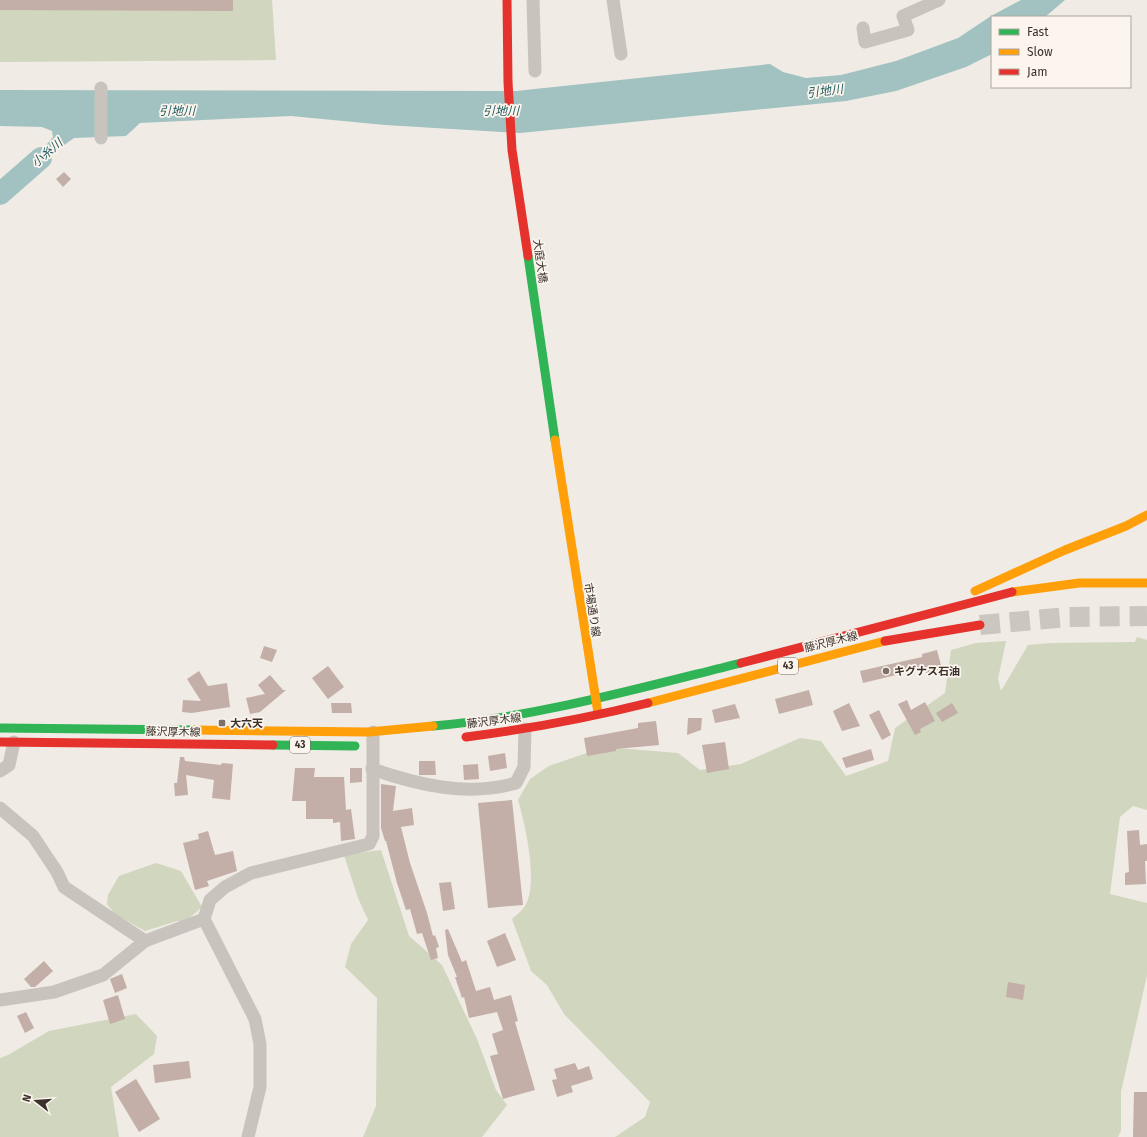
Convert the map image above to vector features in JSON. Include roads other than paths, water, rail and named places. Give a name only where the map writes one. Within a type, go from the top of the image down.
[{"type":"main road","name":"大庭大橋","points":[[508,0],[508,82],[512,150],[567,525]]},
{"type":"main road","name":"藤沢厚木線","points":[[921,617],[1065,550],[1126,526],[1147,515]]},
{"type":"main road","name":"市場通り線","points":[[567,525],[594,700],[598,716]]},
{"type":"main road","name":"藤沢厚木線","points":[[0,728],[373,732],[479,722],[594,700],[1035,587],[1082,582],[1147,583]]},
{"type":"main road","name":"藤沢厚木線","points":[[456,738],[525,729],[598,716],[885,641],[980,625]]},
{"type":"main road","name":"藤沢厚木線","points":[[0,742],[377,745]]},
{"type":"street","points":[[533,0],[535,71]]},
{"type":"street","points":[[613,0],[621,54]]},
{"type":"street","points":[[862,28],[865,42],[901,33],[908,30],[903,16],[939,0]]},
{"type":"street","points":[[101,88],[101,138]]},
{"type":"street","points":[[372,769],[407,781],[466,790],[496,789],[516,783],[524,767],[525,729]]},
{"type":"street","points":[[248,1137],[260,1087],[260,1044],[255,1018],[204,919],[210,900],[225,887],[251,873],[369,844],[373,836],[372,769],[377,745],[373,732]]},
{"type":"street","points":[[0,771],[9,765],[14,742]]},
{"type":"street","points":[[0,808],[33,836],[57,872],[64,887],[145,941]]},
{"type":"street","points":[[0,1000],[54,992],[103,975],[145,941],[204,919]]},
{"type":"water","points":[[1021,0],[1065,0],[1046,16],[991,16]]},
{"type":"water","name":"引地川","points":[[991,16],[991,54],[966,67],[896,91],[846,101],[520,133],[385,125],[291,116],[140,123],[126,136],[74,138],[19,177],[53,137],[52,131],[42,127],[0,126],[0,90],[516,91],[770,64],[783,72],[806,78],[841,75],[896,61],[958,38]]},
{"type":"waterway","name":"小糸川","points":[[0,194],[41,158]]},
{"type":"tunnel","points":[[980,625],[1068,617],[1147,616]]},
{"type":"place","name":"キグナス石油","points":[[886,671]]},
{"type":"place","name":"大六天","points":[[222,723]]}]
